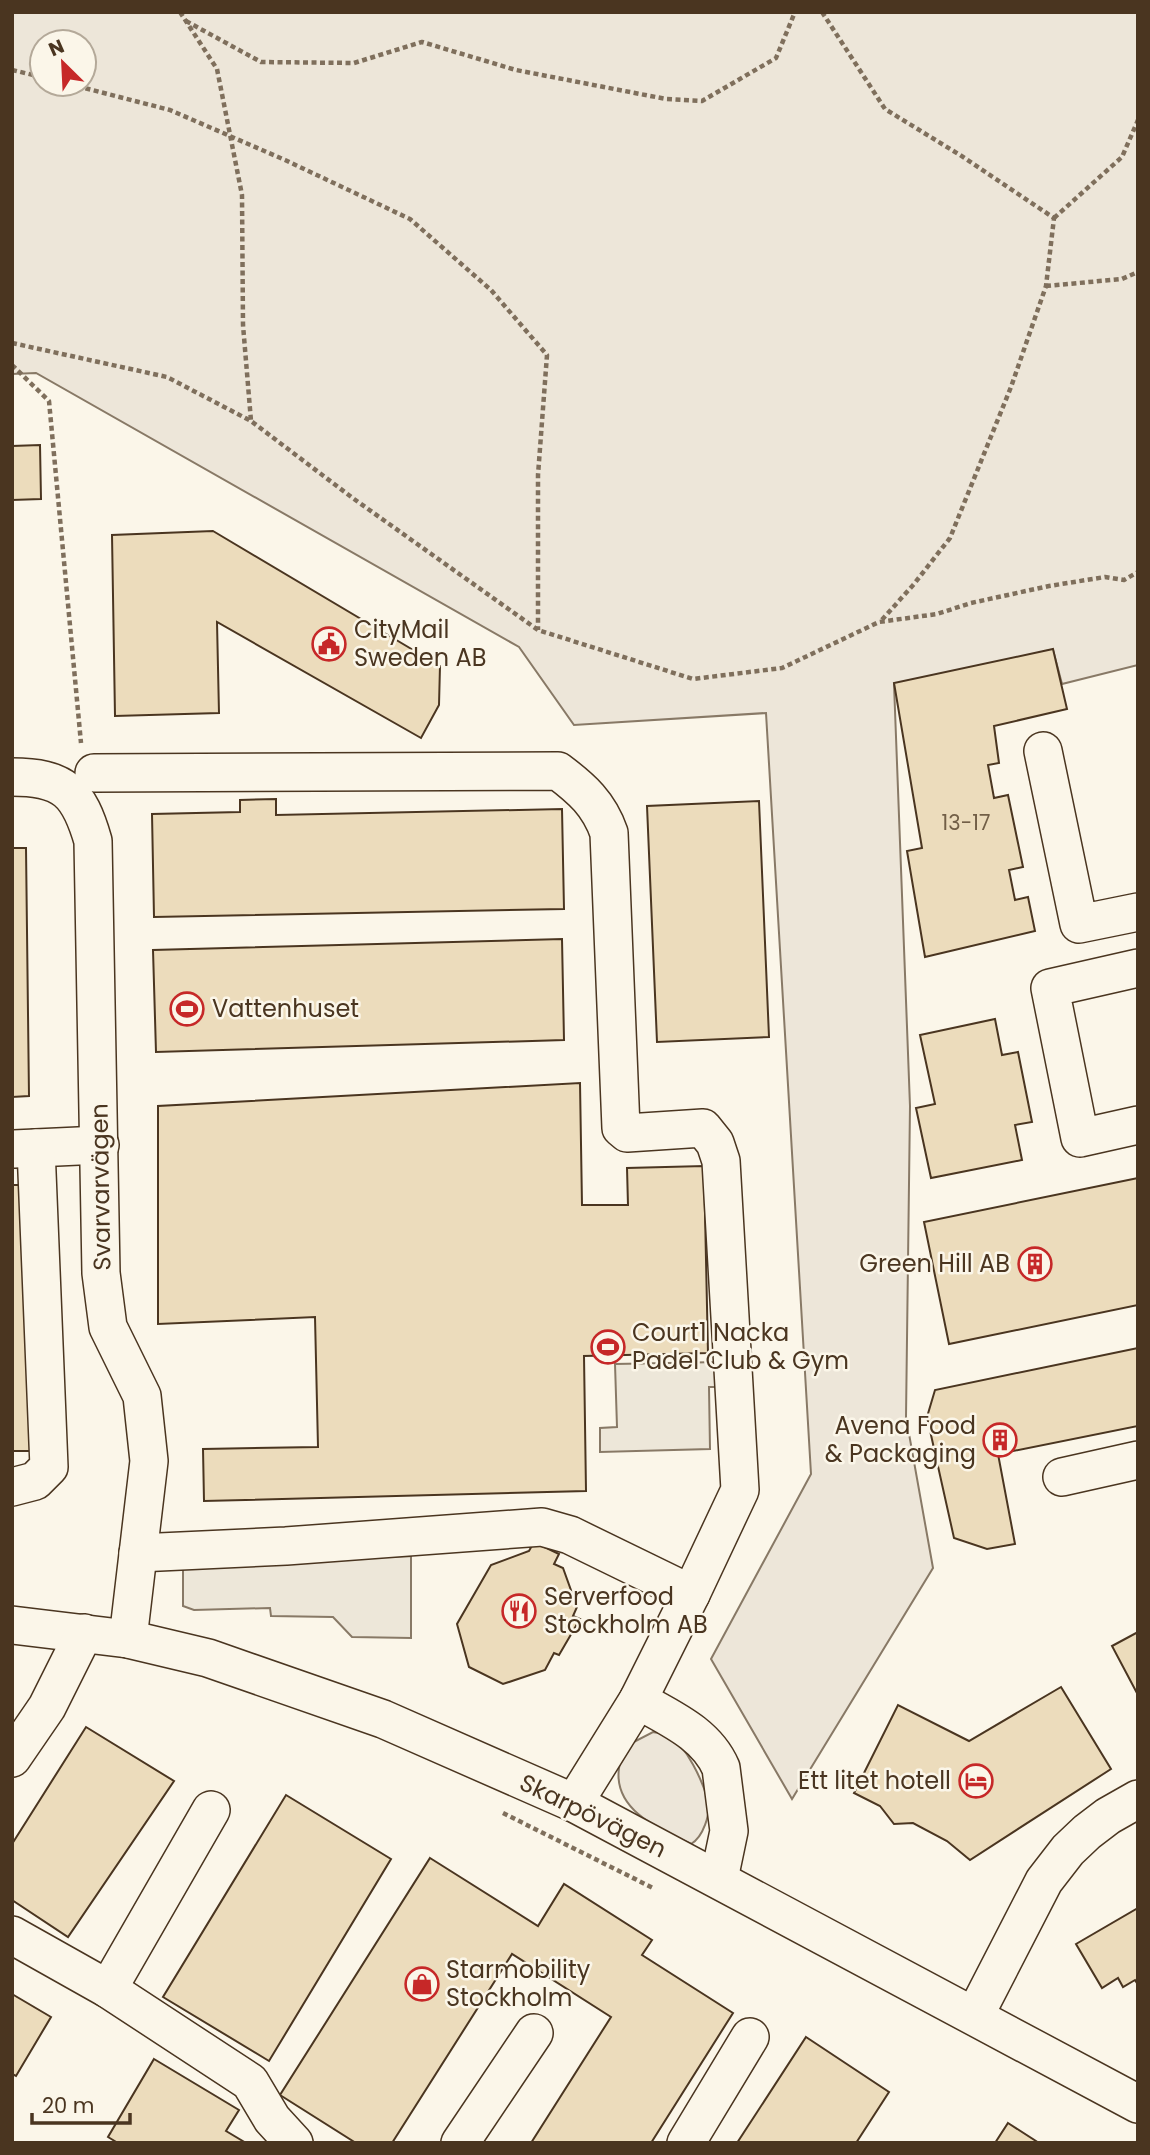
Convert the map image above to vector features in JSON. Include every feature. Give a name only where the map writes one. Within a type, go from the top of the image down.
[{"type":"street","points":[[1043,751],[1079,924],[1138,912]]},
{"type":"street","points":[[88,764],[558,771],[584,790],[602,814],[609,833],[621,1128],[626,1133],[703,1128],[715,1143],[721,1161],[740,1490],[638,1700],[574,1804]]},
{"type":"street","name":"Svarvarvägen","points":[[12,777],[46,779],[62,786],[80,806],[93,841],[101,1273],[108,1327],[142,1396],[149,1461],[128,1639]]},
{"type":"street","points":[[1138,968],[1050,988],[1080,1138],[1138,1125]]},
{"type":"street","points":[[12,1487],[35,1481],[49,1467],[24,1149],[100,1145]]},
{"type":"street","points":[[1062,1477],[1138,1460]]},
{"type":"street","points":[[138,1553],[286,1554],[542,1527],[570,1535],[691,1594]]},
{"type":"street","name":"Skarpövägen","points":[[12,1625],[128,1639],[208,1658],[383,1719],[574,1804],[1138,2104]]},
{"type":"street","points":[[12,1758],[47,1707],[84,1633]]},
{"type":"street","points":[[638,1700],[692,1731],[718,1761],[729,1831],[719,1879]]},
{"type":"street","points":[[975,2015],[1044,1881],[1068,1850],[1087,1832],[1108,1815],[1138,1799]]},
{"type":"street","points":[[108,1989],[211,1810]]},
{"type":"street","points":[[12,1935],[108,1989],[250,2082],[272,2119],[294,2143]]},
{"type":"street","points":[[460,2143],[534,2033]]},
{"type":"street","points":[[686,2143],[750,2037]]},
{"type":"path","points":[[180,12],[217,69],[242,195],[243,325],[251,421]]},
{"type":"path","points":[[186,21],[261,62],[354,63],[422,42],[516,70],[666,99],[702,101],[776,58],[795,12]]},
{"type":"path","points":[[822,12],[885,109],[1054,218]]},
{"type":"path","points":[[98,91],[170,110],[410,219],[491,290],[547,355],[538,475],[538,630]]},
{"type":"path","points":[[879,622],[914,584],[950,538],[1011,387],[1046,286],[1054,218],[1122,158],[1138,120]]},
{"type":"path","points":[[1046,286],[1122,279],[1138,272]]},
{"type":"path","points":[[12,343],[167,377],[251,421],[354,499],[538,630],[693,679],[782,668],[879,622],[937,614],[971,603],[1049,586],[1105,577],[1124,580],[1138,572]]},
{"type":"path","points":[[12,365],[49,401],[88,764]]},
{"type":"path","points":[[501,1812],[658,1891]]},
{"type":"shaded area","points":[[12,12],[1138,12],[1138,665],[1062,684],[1053,650],[894,684],[910,1106],[906,1417],[933,1568],[792,1799],[711,1659],[811,1474],[766,713],[574,725],[519,647],[36,373],[12,374]]},
{"type":"shaded area","points":[[720,1362],[720,1387],[709,1387],[710,1449],[600,1452],[600,1428],[617,1427],[615,1364]]},
{"type":"shaded area","points":[[411,1556],[411,1638],[352,1637],[333,1617],[271,1616],[270,1608],[194,1610],[183,1606],[183,1564]]},
{"type":"shaded area","points":[[653,1732],[669,1735],[682,1747],[698,1774],[708,1800],[707,1818],[702,1831],[691,1844],[665,1832],[641,1816],[623,1795],[619,1783],[619,1768],[626,1746]]},
{"type":"building","points":[[40,445],[41,499],[12,500],[12,446]]},
{"type":"building","name":"CityMail Sweden AB","points":[[213,531],[440,666],[439,705],[421,738],[217,622],[219,713],[115,716],[112,535]]},
{"type":"building","points":[[1053,649],[1067,709],[994,726],[999,763],[988,765],[994,798],[1008,795],[1023,867],[1009,870],[1015,900],[1028,897],[1035,931],[925,957],[907,851],[922,848],[894,683]]},
{"type":"building","points":[[276,799],[276,815],[562,809],[564,909],[154,917],[152,814],[240,812],[240,800]]},
{"type":"building","points":[[759,801],[769,1037],[657,1042],[647,806]]},
{"type":"building","points":[[12,848],[26,848],[29,1096],[12,1097]]},
{"type":"building","points":[[562,939],[564,1040],[156,1052],[153,950]]},
{"type":"building","points":[[995,1019],[1002,1055],[1018,1052],[1032,1122],[1015,1125],[1022,1160],[931,1178],[916,1108],[935,1104],[920,1035]]},
{"type":"building","points":[[580,1083],[582,1205],[628,1205],[627,1168],[704,1166],[708,1353],[584,1356],[586,1491],[204,1501],[203,1449],[318,1447],[315,1317],[158,1324],[158,1106]]},
{"type":"building","name":"Green Hill AB","points":[[1138,1178],[1138,1305],[949,1344],[924,1222]]},
{"type":"building","points":[[12,1185],[23,1185],[31,1451],[12,1451]]},
{"type":"building","name":"Avena Food & Packaging","points":[[1138,1348],[1138,1426],[998,1454],[1015,1544],[987,1549],[954,1538],[927,1417],[935,1390]]},
{"type":"building","name":"Serverfood Stockholm AB","points":[[534,1542],[559,1554],[554,1564],[563,1568],[577,1607],[573,1616],[580,1619],[559,1655],[554,1653],[545,1670],[503,1684],[469,1667],[457,1624],[491,1565],[529,1551]]},
{"type":"building","points":[[1138,1632],[1138,1695],[1112,1646]]},
{"type":"building","name":"Ett litet hotell","points":[[1061,1687],[1111,1769],[970,1860],[947,1841],[913,1823],[894,1824],[880,1806],[854,1793],[898,1705],[969,1741]]},
{"type":"building","points":[[86,1727],[174,1781],[68,1937],[12,1900],[12,1844]]},
{"type":"building","points":[[286,1795],[391,1859],[269,2061],[163,1997]]},
{"type":"building","name":"Starmobility Stockholm","points":[[430,1858],[538,1926],[564,1884],[652,1940],[642,1955],[733,2013],[651,2143],[531,2143],[611,2017],[512,1954],[392,2143],[356,2143],[280,2095]]},
{"type":"building","points":[[1138,1908],[1138,1985],[1135,1980],[1123,1987],[1118,1978],[1102,1988],[1076,1944]]},
{"type":"building","points":[[12,1994],[51,2017],[16,2076],[12,2074]]},
{"type":"building","points":[[806,2037],[889,2092],[856,2143],[737,2143]]},
{"type":"building","points":[[154,2059],[239,2110],[226,2131],[246,2143],[118,2143],[108,2137]]},
{"type":"building","points":[[1008,2123],[1039,2143],[995,2143]]},
{"type":"place","name":"CityMail Sweden AB","points":[[329,644]]},
{"type":"place","name":"Vattenhuset","points":[[187,1009]]},
{"type":"place","name":"Green Hill AB","points":[[1035,1264]]},
{"type":"place","name":"Court1 Nacka Padel Club & Gym","points":[[608,1347]]},
{"type":"place","name":"Avena Food & Packaging","points":[[1000,1440]]},
{"type":"place","name":"Serverfood Stockholm AB","points":[[519,1611]]},
{"type":"place","name":"Ett litet hotell","points":[[976,1781]]},
{"type":"place","name":"Starmobility Stockholm","points":[[422,1984]]}]
